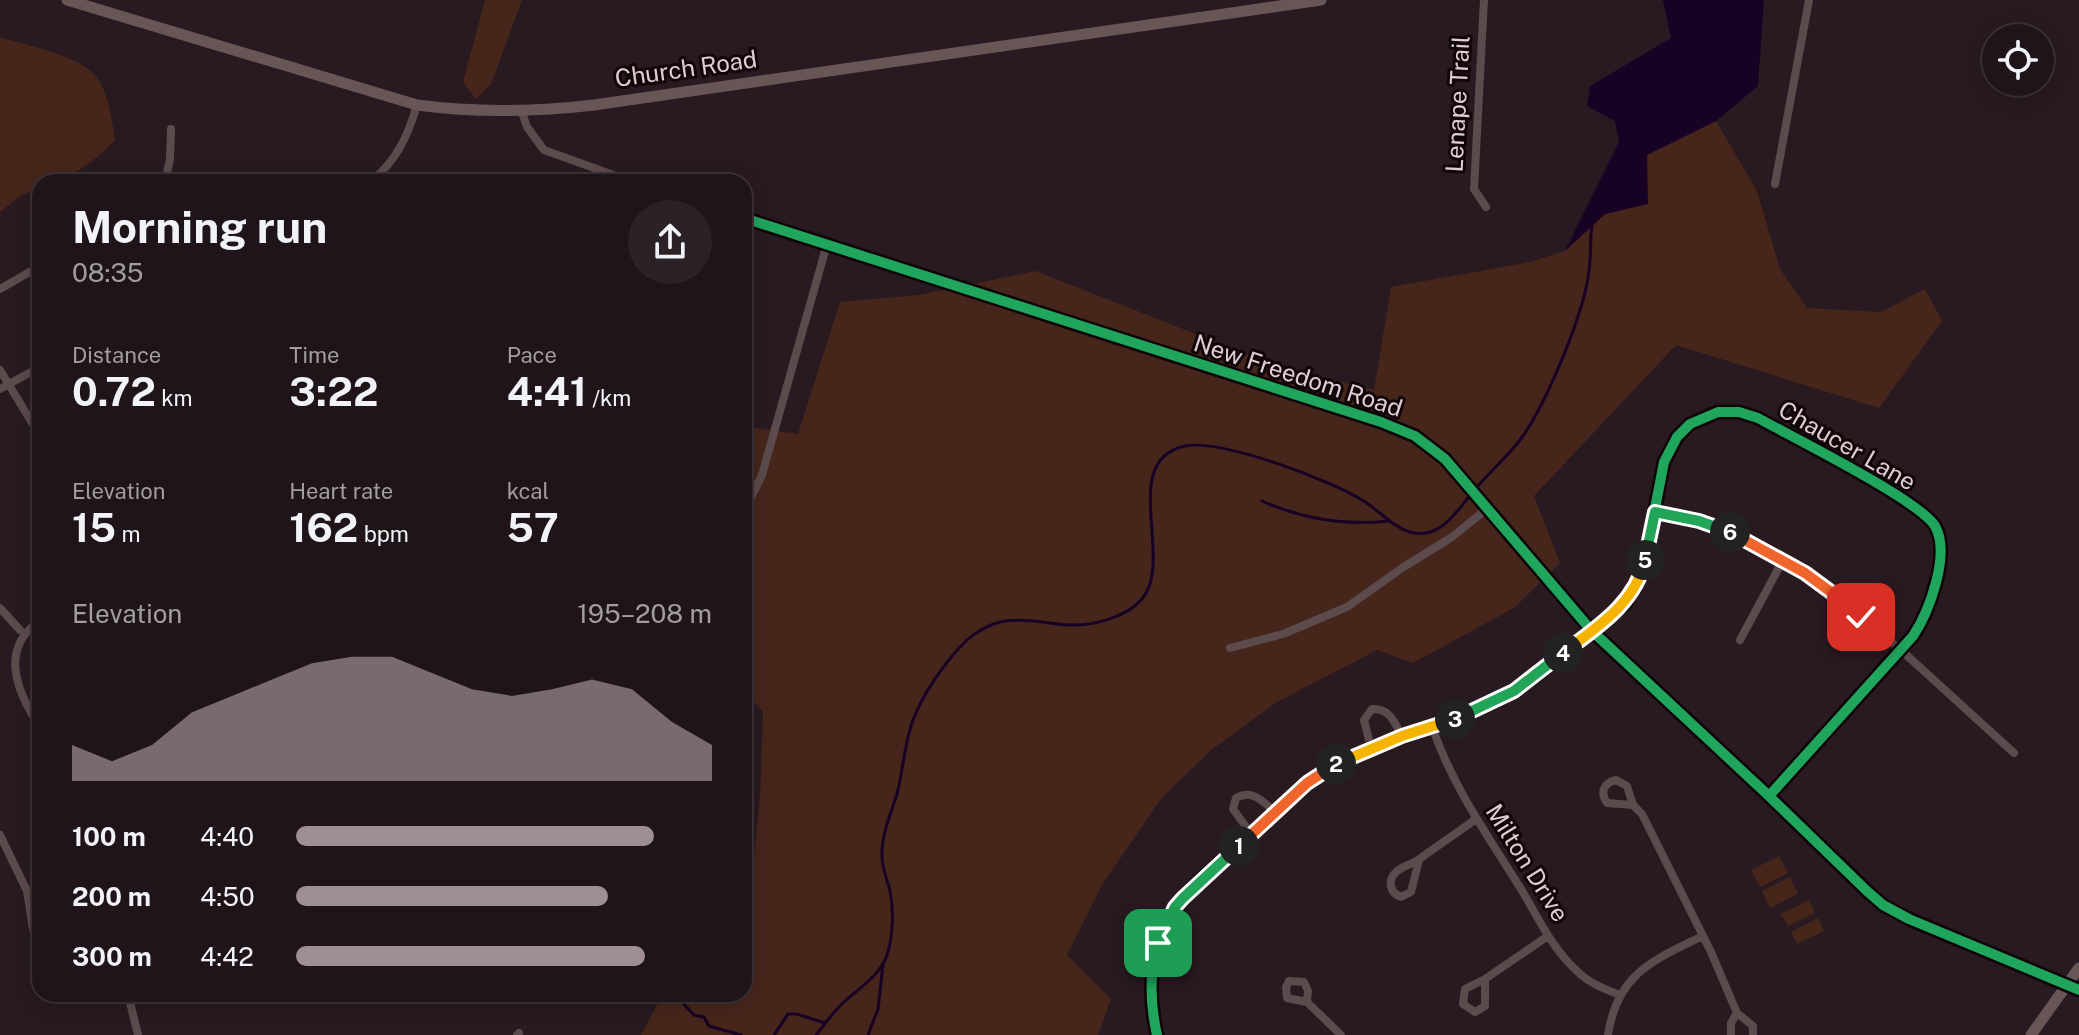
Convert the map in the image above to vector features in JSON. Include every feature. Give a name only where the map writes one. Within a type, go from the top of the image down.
[{"type":"main road","name":"Church Road","points":[[67,0],[417,105],[466,111],[522,112],[594,105],[1321,0]]},
{"type":"main road","points":[[2031,1035],[2079,968]]},
{"type":"street","name":"Lenape Trail","points":[[1484,0],[1474,189],[1486,207]]},
{"type":"street","points":[[1775,184],[1809,0]]},
{"type":"street","points":[[380,174],[402,145],[417,105]]},
{"type":"street","points":[[522,112],[527,127],[544,150],[611,174]]},
{"type":"street","points":[[167,174],[171,129]]},
{"type":"street","name":"New Freedom Road","points":[[752,221],[1390,426],[1430,445],[1591,630],[1883,905],[1967,945],[2079,990]]},
{"type":"street","points":[[752,496],[762,475],[827,244]]},
{"type":"street","points":[[0,289],[32,271]]},
{"type":"street","points":[[0,370],[4,387],[32,425]]},
{"type":"street","points":[[4,387],[32,371]]},
{"type":"street","name":"Chaucer Lane","points":[[1157,1035],[1151,981],[1155,955],[1175,907],[1191,889],[1319,774],[1371,748],[1482,708],[1514,691],[1625,604],[1643,570],[1667,453],[1677,437],[1699,419],[1718,412],[1739,412],[1758,418],[1907,502],[1935,526],[1941,544],[1937,575],[1923,618],[1902,651],[1769,796]]},
{"type":"street","points":[[1230,648],[1283,634],[1347,607],[1452,537],[1485,505]]},
{"type":"street","points":[[1655,512],[1699,521],[1727,531],[1821,582],[2014,753]]},
{"type":"street","points":[[1740,640],[1782,562]]},
{"type":"street","points":[[0,608],[20,630]]},
{"type":"street","points":[[32,625],[20,630],[8,656],[8,676],[32,714]]},
{"type":"street","points":[[1371,748],[1364,720],[1372,709],[1382,709],[1389,714],[1402,736]]},
{"type":"street","name":"Milton Drive","points":[[1432,726],[1443,759],[1476,819],[1548,936],[1577,972],[1620,995]]},
{"type":"street","points":[[1252,835],[1233,809],[1236,798],[1246,794],[1257,796],[1276,813]]},
{"type":"street","points":[[1633,805],[1642,814],[1703,936],[1737,1013],[1753,1026],[1753,1035]]},
{"type":"street","points":[[1419,860],[1411,892],[1401,897],[1395,895],[1390,887],[1394,875],[1476,819]]},
{"type":"street","points":[[0,835],[27,891],[32,923]]},
{"type":"street","points":[[27,891],[32,890]]},
{"type":"street","points":[[1485,979],[1548,936]]},
{"type":"street","points":[[1608,1035],[1612,1013],[1620,995],[1638,971],[1703,936]]},
{"type":"street","points":[[128,1002],[138,1035]]},
{"type":"street","points":[[1307,1002],[1341,1035]]},
{"type":"street","points":[[1731,1035],[1731,1023],[1737,1013]]},
{"type":"shaded area","points":[[485,0],[522,0],[491,84],[476,99],[463,82]]},
{"type":"shaded area","points":[[1663,0],[1764,0],[1758,86],[1716,121],[1647,155],[1648,204],[1605,214],[1565,251],[1619,142],[1615,121],[1587,106],[1590,86],[1671,38]]},
{"type":"shaded area","points":[[0,37],[53,52],[91,71],[105,93],[115,140],[72,174],[32,174],[32,191],[0,212]]},
{"type":"shaded area","points":[[1716,121],[1757,191],[1780,269],[1807,308],[1881,312],[1925,289],[1942,321],[1879,408],[1676,345],[1534,496],[1560,563],[1514,608],[1413,663],[1377,650],[1277,702],[1211,750],[1160,800],[1102,885],[1067,955],[1111,999],[1098,1035],[641,1035],[659,1002],[752,1002],[752,878],[760,794],[763,712],[752,700],[752,427],[798,434],[840,302],[919,295],[1036,271],[1269,363],[1374,390],[1391,287],[1530,262],[1565,251],[1605,214],[1647,204],[1647,155]]},
{"type":"shaded area","points":[[1779,856],[1788,873],[1760,887],[1751,870]]},
{"type":"shaded area","points":[[1790,877],[1798,894],[1770,908],[1762,891]]},
{"type":"shaded area","points":[[1809,900],[1815,913],[1788,926],[1781,914]]},
{"type":"shaded area","points":[[1818,918],[1824,931],[1797,944],[1791,932]]},
{"type":"waterway","points":[[816,1035],[840,1006],[874,975],[887,955],[892,915],[882,860],[885,833],[912,723],[921,701],[959,648],[975,634],[1000,622],[1021,620],[1089,624],[1119,615],[1136,605],[1151,582],[1151,490],[1155,470],[1165,455],[1185,446],[1224,449],[1302,472],[1362,500],[1410,532],[1421,534],[1440,528],[1515,446],[1546,396],[1584,298],[1592,225]]},
{"type":"waterway","points":[[1262,501],[1324,520],[1356,523],[1388,521]]},
{"type":"waterway","points":[[868,1035],[878,1009],[883,965]]},
{"type":"waterway","points":[[682,1002],[694,1015],[704,1017],[709,1026],[741,1035]]},
{"type":"waterway","points":[[774,1035],[788,1014],[825,1023]]},
{"type":"cycle path","points":[[752,221],[1381,422],[1415,436],[1445,459],[1591,630],[1883,905],[1909,919],[2079,990]]},
{"type":"cycle path","points":[[1157,1035],[1151,991],[1156,951],[1172,915],[1200,880],[1319,774],[1371,748],[1446,722],[1501,698],[1535,676],[1625,604],[1643,570],[1664,462],[1677,437],[1690,424],[1718,412],[1739,412],[1758,418],[1905,501],[1935,526],[1941,552],[1931,598],[1913,636],[1769,796]]},
{"type":"route","points":[[1158,943],[1175,907],[1191,889],[1319,774],[1371,748],[1482,708],[1514,691],[1625,604],[1643,570],[1655,512],[1699,521],[1736,535],[1821,582],[1861,617]]}]
